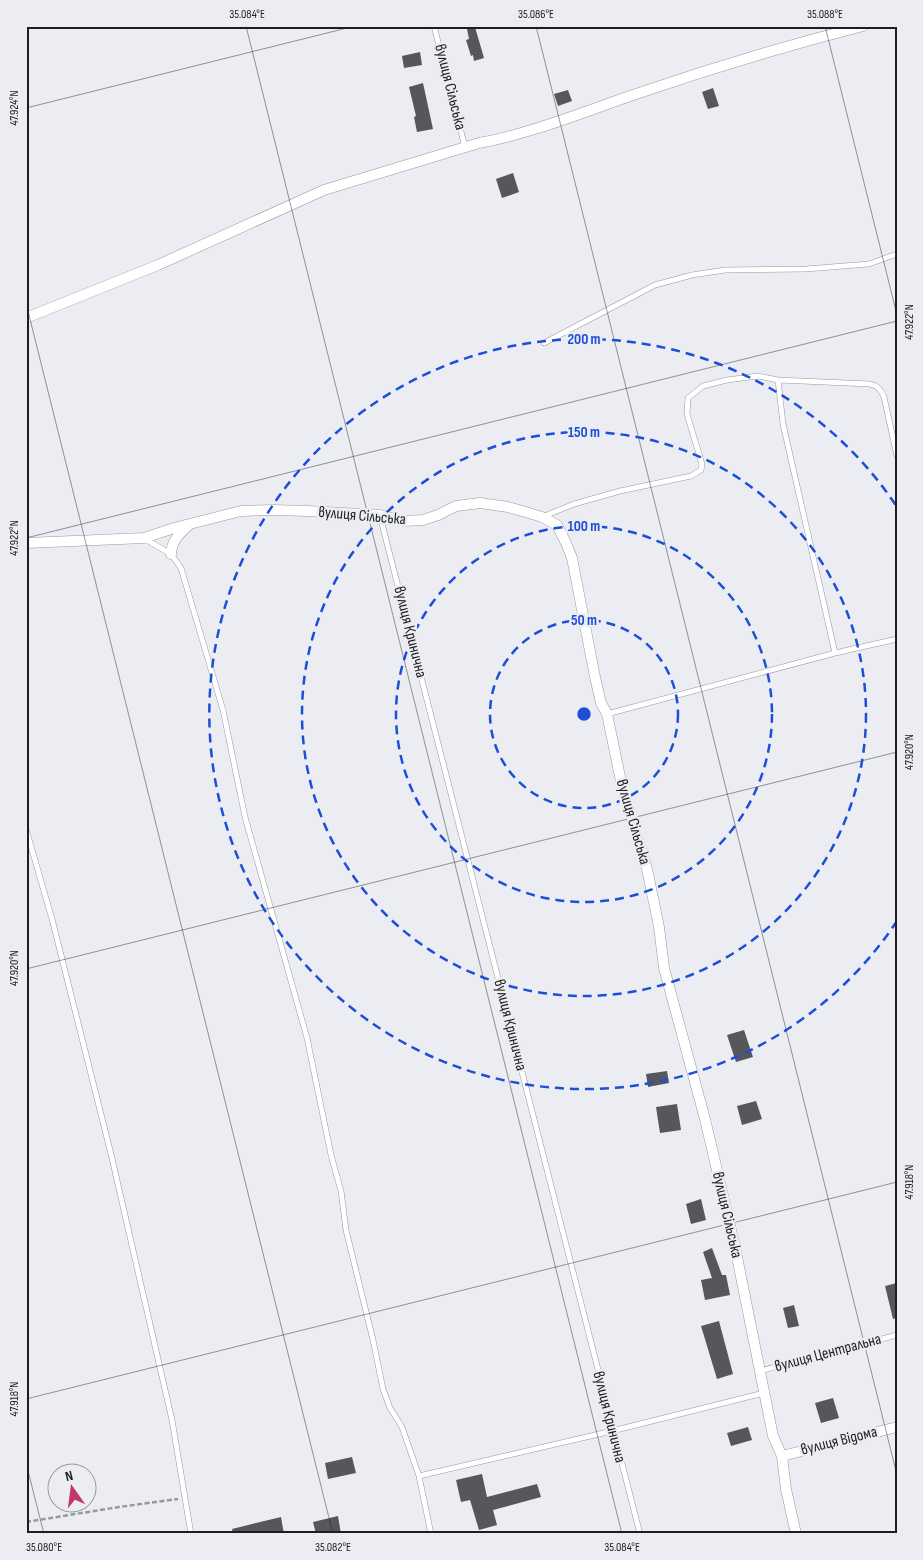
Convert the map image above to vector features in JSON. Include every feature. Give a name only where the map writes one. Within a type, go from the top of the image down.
[{"type":"street","points":[[26,318],[158,265],[324,190],[465,147],[537,128],[712,68],[864,26]]},
{"type":"street","name":"вулиця Сільська","points":[[26,543],[144,538],[241,511],[274,510],[423,520],[456,506],[480,503],[508,507],[542,517],[557,525],[570,550],[595,677],[606,714],[623,791],[648,870],[659,927],[664,968],[705,1119],[735,1247],[773,1436],[782,1456],[786,1489],[796,1534]]},
{"type":"street","points":[[171,554],[172,544],[177,535],[190,524]]},
{"type":"street","name":"вулиця Відома","points":[[782,1456],[897,1427]]},
{"type":"lane","name":"вулиця Сільська","points":[[434,26],[465,147]]},
{"type":"lane","points":[[544,343],[655,284],[692,275],[725,270],[806,269],[869,264],[897,254]]},
{"type":"lane","points":[[542,517],[583,501],[692,476],[701,470],[702,464],[687,414],[688,398],[703,386],[727,380],[758,376],[778,380],[870,384],[876,386],[881,390],[884,397],[897,456]]},
{"type":"lane","points":[[778,380],[783,424],[835,653]]},
{"type":"lane","name":"вулиця Кринична","points":[[380,516],[612,1431],[640,1534]]},
{"type":"lane","points":[[144,538],[171,554],[181,568],[224,710],[245,817],[307,1038],[341,1191],[346,1230],[373,1340],[382,1389],[390,1408],[402,1427],[419,1476],[431,1534]]},
{"type":"lane","points":[[606,714],[835,653],[897,639]]},
{"type":"lane","points":[[26,829],[54,928],[112,1154],[172,1420],[191,1534]]},
{"type":"lane","name":"вулиця Центральна","points":[[760,1371],[897,1335]]},
{"type":"lane","points":[[419,1476],[764,1393]]},
{"type":"path","points":[[26,1522],[119,1506],[185,1498]]},
{"type":"building","points":[[475,27],[484,58],[474,61],[466,40],[469,39],[467,29]]},
{"type":"building","points":[[420,52],[422,65],[404,68],[402,56]]},
{"type":"building","points":[[423,83],[433,129],[417,132],[414,117],[416,116],[409,87]]},
{"type":"building","points":[[713,88],[719,106],[708,109],[702,92]]},
{"type":"building","points":[[568,90],[572,101],[558,106],[554,94]]},
{"type":"building","points":[[513,173],[519,192],[502,198],[496,179]]},
{"type":"building","points":[[744,1030],[753,1057],[736,1062],[727,1035]]},
{"type":"building","points":[[667,1071],[669,1083],[648,1087],[646,1074]]},
{"type":"building","points":[[756,1101],[762,1119],[742,1125],[737,1106]]},
{"type":"building","points":[[677,1104],[681,1130],[660,1133],[656,1107]]},
{"type":"building","points":[[701,1199],[706,1220],[691,1224],[686,1204]]},
{"type":"building","points":[[712,1248],[722,1275],[726,1275],[730,1295],[705,1300],[701,1280],[712,1278],[703,1252]]},
{"type":"building","points":[[897,1283],[897,1318],[893,1319],[885,1286]]},
{"type":"building","points":[[794,1305],[799,1326],[788,1328],[783,1308]]},
{"type":"building","points":[[719,1321],[733,1374],[717,1379],[701,1326]]},
{"type":"building","points":[[833,1398],[839,1418],[821,1423],[815,1403]]},
{"type":"building","points":[[748,1427],[752,1440],[731,1446],[727,1433]]},
{"type":"building","points":[[352,1457],[356,1473],[328,1479],[325,1463]]},
{"type":"building","points":[[482,1474],[487,1497],[537,1484],[541,1497],[493,1510],[497,1525],[479,1530],[470,1500],[461,1502],[456,1480]]},
{"type":"building","points":[[338,1516],[341,1534],[316,1534],[313,1522]]},
{"type":"building","points":[[281,1517],[284,1534],[233,1534],[232,1529]]}]
